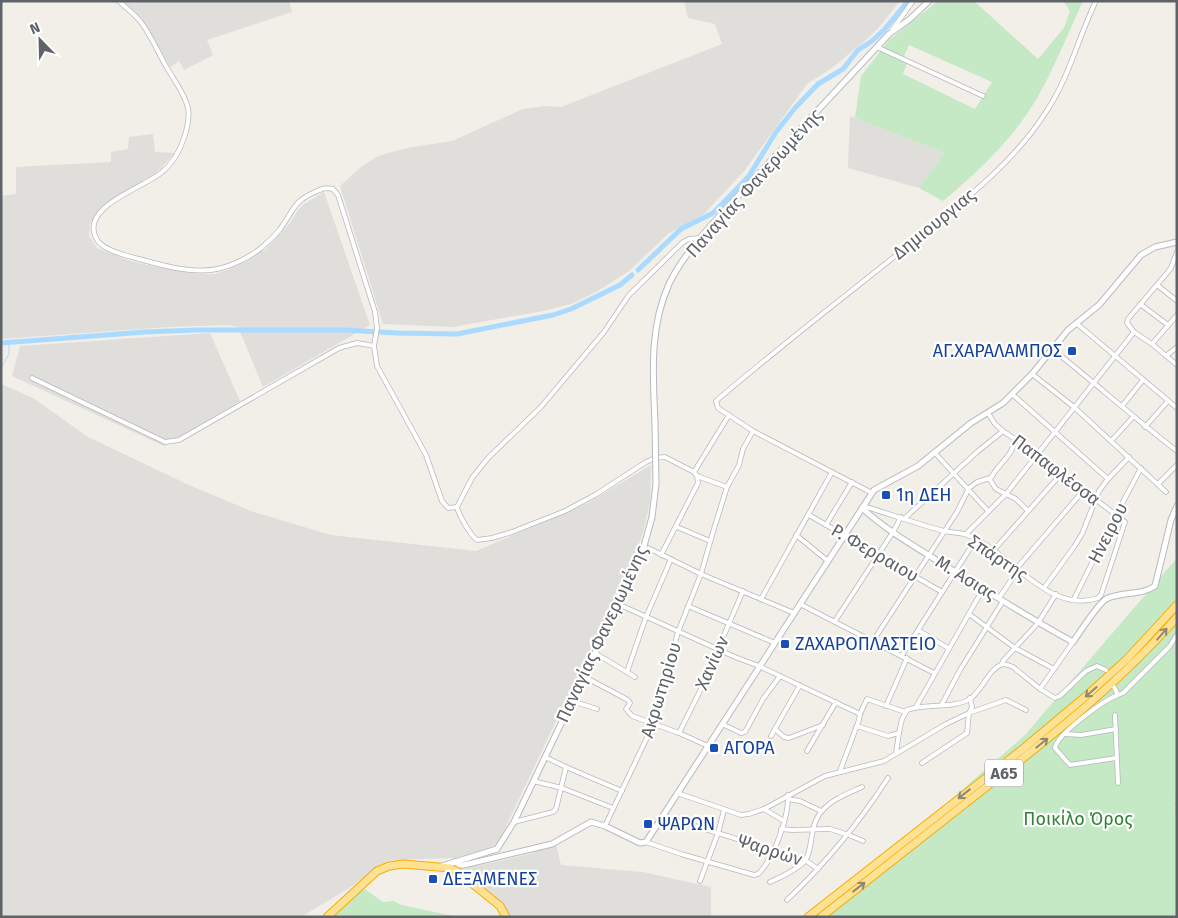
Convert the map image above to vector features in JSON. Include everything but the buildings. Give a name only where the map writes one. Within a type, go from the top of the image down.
[{"type":"highway","name":"Α65","points":[[808,917],[1071,709],[1127,659],[1177,605]]},
{"type":"highway","name":"Α65","points":[[821,917],[1018,763],[1089,704],[1121,677],[1177,617]]},
{"type":"highway","points":[[327,917],[365,881],[383,868],[402,864],[441,866],[458,872],[500,906],[506,917]]},
{"type":"street","points":[[119,1],[138,19],[148,32],[182,94],[188,108],[189,118],[182,143],[162,172],[113,201],[96,218],[93,224],[97,241],[121,254],[163,265],[190,270],[219,268],[242,259],[261,248],[278,232],[298,202],[324,188],[333,189],[338,195],[375,312],[377,334],[374,346],[380,372],[426,454],[442,501],[448,508],[456,507]]},
{"type":"street","points":[[891,32],[913,1]]},
{"type":"street","name":"Παναγίας Φανερωμένης","points":[[441,866],[497,849],[514,822],[644,546],[652,517],[656,484],[654,346],[661,308],[670,283],[700,238],[891,32],[910,19],[929,1]]},
{"type":"street","name":"Δημιουργιας","points":[[729,415],[716,406],[716,401],[946,215],[1008,161],[1046,112],[1058,93],[1083,28],[1096,1]]},
{"type":"street","points":[[877,47],[983,96]]},
{"type":"street","points":[[661,554],[698,483],[694,472],[665,457],[655,458],[646,462],[576,506],[512,532],[484,540],[477,540],[471,535],[465,522],[459,516],[456,507],[472,478],[488,458],[540,408],[604,332],[634,290],[683,242],[689,239],[700,238]]},
{"type":"street","points":[[646,842],[876,488],[918,466],[979,417],[988,413],[1012,394],[1032,374],[1068,330],[1099,304],[1146,252],[1155,246],[1177,242]]},
{"type":"street","points":[[1177,252],[1171,268],[1140,304],[1127,323],[1134,332],[1177,365]]},
{"type":"street","points":[[1157,285],[1177,301]]},
{"type":"street","points":[[1140,304],[1168,326]]},
{"type":"street","points":[[1152,344],[1177,315]]},
{"type":"street","points":[[1076,323],[1177,408]]},
{"type":"street","points":[[966,534],[1006,494],[1134,332]]},
{"type":"street","points":[[32,378],[150,436],[169,443],[179,440],[240,406],[339,348],[357,343],[374,346]]},
{"type":"street","points":[[1166,356],[1177,346]]},
{"type":"street","points":[[1052,349],[1094,382],[1145,427],[1177,451]]},
{"type":"street","points":[[1032,374],[1112,440],[1166,492]]},
{"type":"street","points":[[1122,406],[1143,380]]},
{"type":"street","points":[[1012,394],[1108,479]]},
{"type":"street","points":[[1145,427],[1168,401]]},
{"type":"street","name":"Παπαφλέσσα","points":[[988,413],[995,424],[1003,431],[1037,454],[1083,491],[1124,520],[1125,525],[1101,595]]},
{"type":"street","points":[[694,472],[729,415],[753,431],[872,493]]},
{"type":"street","points":[[1112,440],[1133,417]]},
{"type":"street","name":"Ακρωτηρίου","points":[[605,826],[653,725],[678,632],[702,574],[727,487],[739,465],[743,449],[753,431]]},
{"type":"street","points":[[835,621],[903,518],[1003,431]]},
{"type":"street","points":[[873,641],[945,531],[972,485],[990,478],[1010,454],[1015,439]]},
{"type":"street","points":[[935,453],[988,511]]},
{"type":"street","points":[[1044,588],[1082,534],[1095,500],[1108,479],[1129,457]]},
{"type":"street","points":[[1158,484],[1177,466]]},
{"type":"street","name":"Ηνειρου","points":[[1074,599],[1141,468]]},
{"type":"street","points":[[761,599],[832,472]]},
{"type":"street","points":[[993,551],[1061,474]]},
{"type":"street","points":[[697,476],[727,487]]},
{"type":"street","points":[[990,478],[990,483],[996,489],[1018,501],[1028,511]]},
{"type":"street","points":[[826,525],[852,482]]},
{"type":"street","points":[[942,704],[986,628],[1017,568],[1083,491]]},
{"type":"street","points":[[1040,689],[1104,600],[1148,590],[1155,586],[1171,520],[1177,506]]},
{"type":"street","name":"Σπάρτης","points":[[863,507],[945,531],[966,534],[976,539],[1044,588],[1056,594],[1074,599],[1096,599],[1101,595]]},
{"type":"street","name":"Μ. Ασιας","points":[[863,507],[876,520],[893,532],[1038,623],[1073,642]]},
{"type":"street","name":"Ρ. Φερραιου","points":[[808,515],[942,592]]},
{"type":"street","points":[[676,527],[710,541]]},
{"type":"street","points":[[796,535],[828,561]]},
{"type":"street","points":[[902,655],[976,539]]},
{"type":"street","points":[[644,546],[702,574],[794,613]]},
{"type":"street","points":[[628,672],[646,617],[671,559]]},
{"type":"street","points":[[916,707],[983,589]]},
{"type":"street","name":"Χανίων","points":[[679,733],[700,691],[743,591]]},
{"type":"street","points":[[840,771],[866,699],[905,712],[916,707],[959,702],[970,698],[993,670],[1002,664],[1038,623],[1056,594]]},
{"type":"street","points":[[618,604],[752,665],[760,666],[860,714]]},
{"type":"street","points":[[800,604],[934,673]]},
{"type":"street","points":[[688,606],[775,643]]},
{"type":"street","points":[[969,614],[1015,648],[1054,669]]},
{"type":"street","points":[[918,630],[948,648]]},
{"type":"street","points":[[1116,758],[1070,765],[1055,748],[1058,741],[1065,734],[1107,699],[1127,689],[1177,636]]},
{"type":"street","points":[[594,653],[636,677]]},
{"type":"street","points":[[886,706],[907,658]]},
{"type":"street","points":[[1002,664],[1008,664],[1040,689],[1052,696],[1058,697],[1090,668],[1101,666],[1106,670]]},
{"type":"street","points":[[584,676],[628,700],[630,702],[626,709],[630,714],[708,746]]},
{"type":"street","points":[[722,724],[741,733],[745,732],[780,676]]},
{"type":"street","points":[[772,736],[800,685]]},
{"type":"street","points":[[1114,687],[1118,695]]},
{"type":"street","points":[[922,762],[965,735],[968,730],[968,713],[972,707],[970,698]]},
{"type":"street","points":[[677,793],[741,816],[764,809],[820,778],[840,771],[878,763],[968,713],[1006,700],[1026,710]]},
{"type":"street","points":[[572,701],[596,709]]},
{"type":"street","points":[[807,752],[836,702]]},
{"type":"street","points":[[896,753],[905,712]]},
{"type":"street","points":[[1115,715],[1118,783]]},
{"type":"street","points":[[776,729],[784,737],[789,738],[824,725]]},
{"type":"street","points":[[857,726],[888,736],[899,733]]},
{"type":"street","points":[[1065,734],[1081,735],[1116,729]]},
{"type":"street","points":[[545,757],[622,791]]},
{"type":"street","points":[[514,822],[553,812],[557,806],[566,767]]},
{"type":"street","points":[[787,900],[849,835],[888,778]]},
{"type":"street","points":[[533,781],[562,788],[614,808]]},
{"type":"street","points":[[770,882],[798,867],[806,860],[815,820],[821,811],[836,800],[862,787]]},
{"type":"street","points":[[788,797],[821,811]]},
{"type":"street","points":[[455,862],[464,865],[552,844],[591,822],[605,826],[640,843],[646,842],[754,875],[762,871],[774,850],[784,821],[788,797]]},
{"type":"street","points":[[764,809],[784,821]]},
{"type":"street","points":[[700,881],[718,833],[724,810]]},
{"type":"street","name":"Ψαρρών","points":[[663,816],[806,860],[818,869]]},
{"type":"street","points":[[781,829],[830,829],[863,841]]},
{"type":"shaded area","points":[[120,1],[289,1],[292,12],[207,40],[213,55],[184,70],[179,61],[170,67],[148,29]]},
{"type":"shaded area","points":[[684,1],[900,1],[867,39],[832,68],[807,84],[745,170],[703,215],[668,234],[629,271],[596,292],[571,304],[543,311],[453,327],[383,324],[340,186],[361,167],[378,156],[407,148],[452,141],[523,109],[545,106],[561,107],[722,44],[715,24],[688,18]]},
{"type":"shaded area","points":[[850,116],[944,153],[919,188],[848,168]]},
{"type":"shaded area","points":[[153,134],[155,152],[175,153],[156,173],[116,196],[100,209],[90,224],[89,236],[97,248],[130,261],[156,267],[200,274],[214,274],[243,263],[266,249],[290,223],[304,204],[324,192],[370,325],[263,387],[238,327],[228,325],[169,327],[1,339],[1,196],[16,194],[16,167],[111,162],[111,152],[128,149],[129,137]]},
{"type":"shaded area","points":[[210,333],[240,401],[164,446],[12,376],[20,346]]},
{"type":"shaded area","points":[[1,384],[33,398],[88,437],[189,485],[251,511],[331,535],[476,551],[586,504],[651,465],[650,501],[636,553],[499,841],[486,850],[455,858],[391,860],[381,864],[354,885],[301,917],[1,917]]},
{"type":"shaded area","points":[[556,844],[561,865],[643,872],[711,887],[711,917],[508,917],[460,870],[529,854]]},
{"type":"green space","points":[[938,1],[974,1],[1038,59],[1064,28],[1070,11],[1063,1],[1083,1],[1050,74],[1028,113],[994,154],[943,201],[919,188],[944,153],[855,118],[861,76],[889,40]],"holes":[[[909,45],[992,82],[975,109],[903,74],[908,61],[903,58]]]},
{"type":"green space","name":"Ποικίλο Όρος","points":[[1177,558],[1177,917],[810,917],[879,862],[1024,736]]},
{"type":"green space","points":[[362,887],[383,902],[394,901],[401,905],[458,917],[331,917]]},
{"type":"waterway","points":[[638,270],[681,229],[713,213],[749,176],[776,132],[795,108],[818,84],[843,69],[858,50],[884,30],[908,1]]},
{"type":"waterway","points":[[1,343],[197,330],[344,330],[457,334],[553,315],[571,309],[620,285],[632,275]]},
{"type":"waterway","points":[[1,368],[9,354],[9,343]]},
{"type":"railway","points":[[1177,790],[1175,806],[1177,824]]},
{"type":"place","name":"ΑΓ.ΧΑΡΑΛΑΜΠΟΣ","points":[[1072,351]]},
{"type":"place","name":"1η ΔΕΗ","points":[[886,495]]},
{"type":"place","name":"ΖΑΧΑΡΟΠΛΑΣΤΕΙΟ","points":[[785,644]]},
{"type":"place","name":"ΑΓΟΡΑ","points":[[714,748]]},
{"type":"place","name":"ΨΑΡΩΝ","points":[[648,824]]},
{"type":"place","name":"ΔΕΞΑΜΕΝΕΣ","points":[[433,879]]}]
